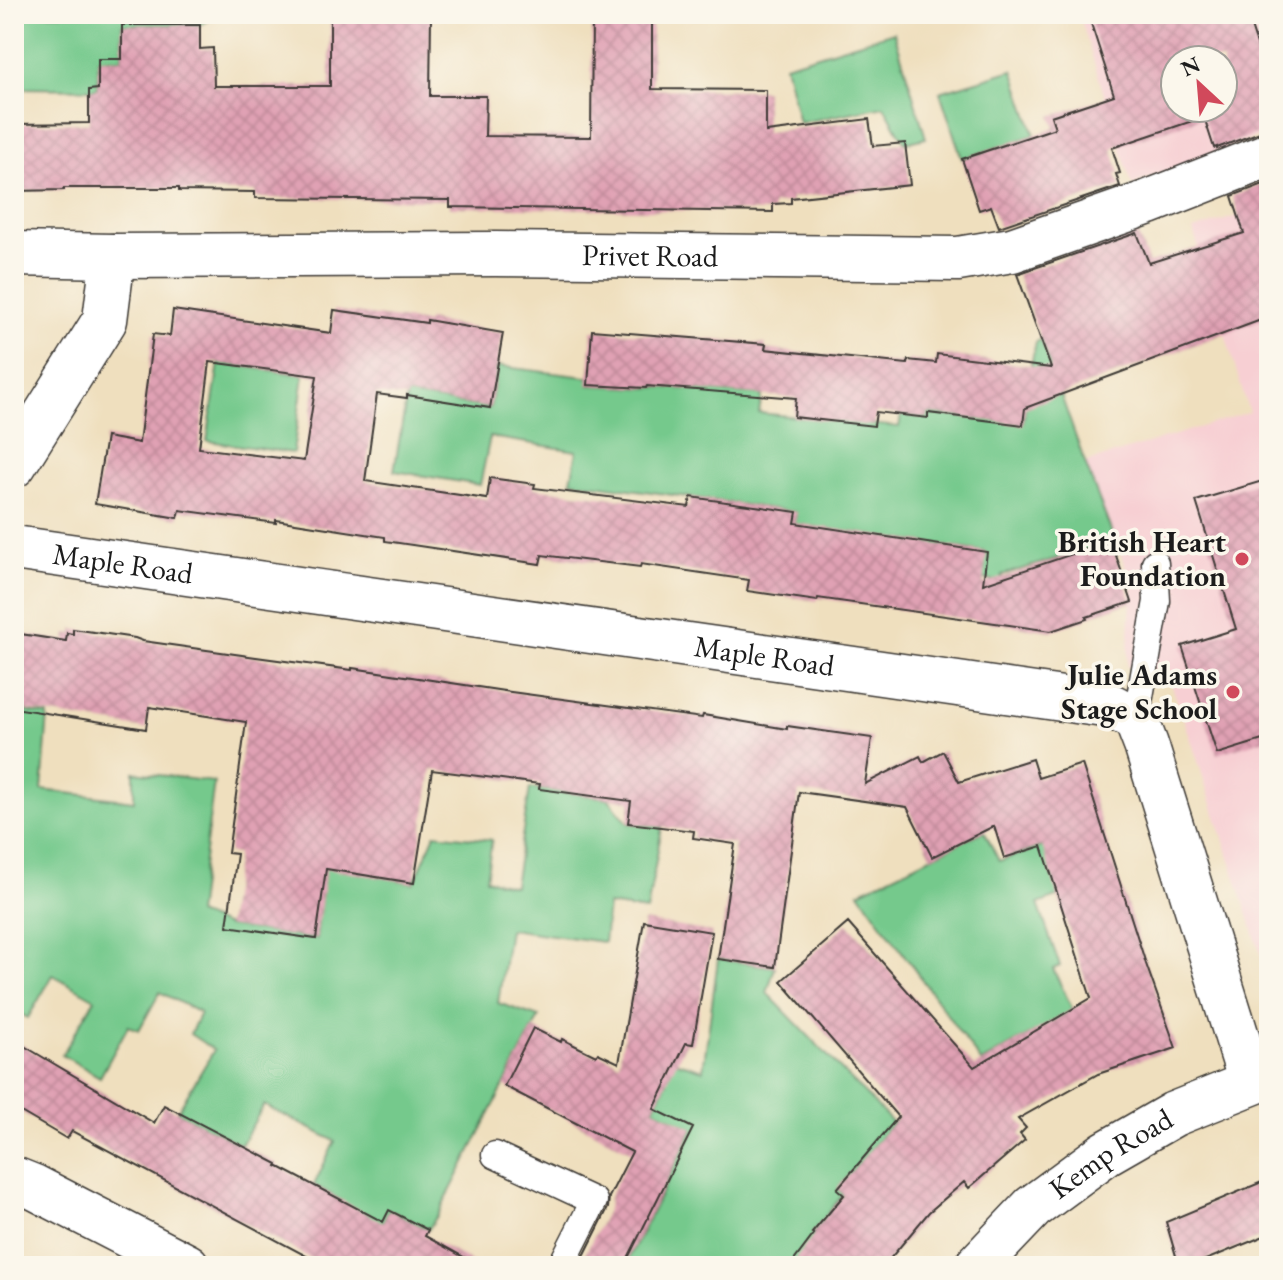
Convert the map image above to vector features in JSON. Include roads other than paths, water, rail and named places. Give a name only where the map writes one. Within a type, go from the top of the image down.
[{"type":"street","name":"Privet Road","points":[[14,254],[495,254],[958,259],[1012,250],[1136,207],[1269,155]]},
{"type":"street","points":[[14,465],[105,320],[113,256]]},
{"type":"street","name":"Maple Road","points":[[14,548],[1111,706],[1136,719]]},
{"type":"street","points":[[1136,719],[1260,1079]]},
{"type":"street","name":"Kemp Road","points":[[977,1266],[1033,1207],[1106,1153],[1174,1114],[1260,1079]]},
{"type":"street","points":[[14,1179],[187,1266]]},
{"type":"lane","points":[[1136,719],[1157,601],[1155,563]]},
{"type":"lane","points":[[495,1155],[594,1201],[561,1266]]},
{"type":"place","name":"British Heart Foundation","points":[[1242,559]]},
{"type":"place","name":"Julie Adams Stage School","points":[[1233,692]]}]
